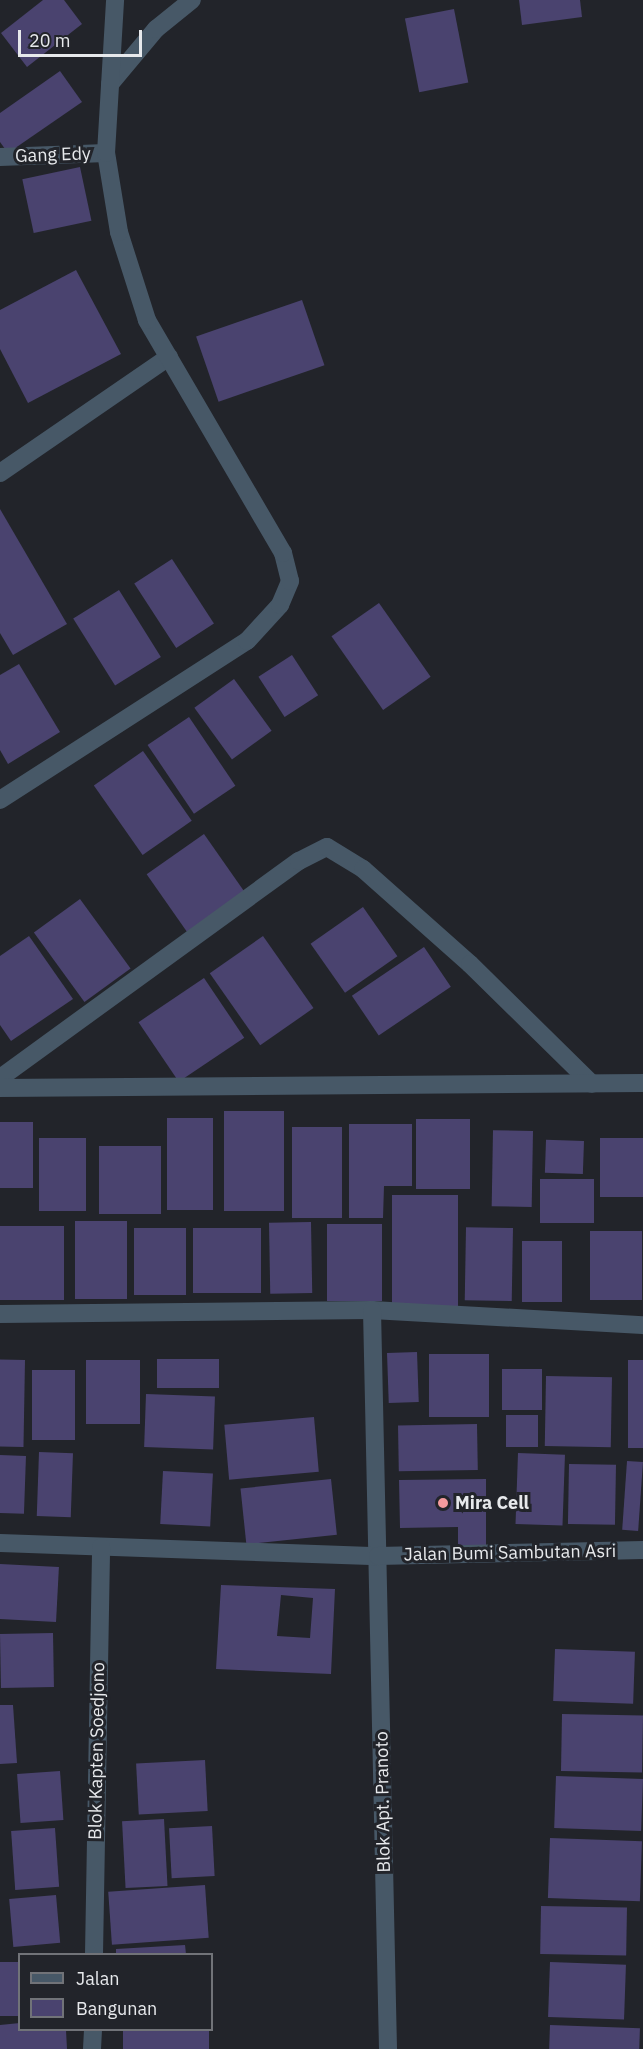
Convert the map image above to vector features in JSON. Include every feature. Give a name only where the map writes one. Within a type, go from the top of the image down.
[{"type":"street","points":[[0,800],[247,641],[280,605],[290,581],[283,553],[147,320],[119,232],[106,153],[115,0]]},
{"type":"street","points":[[110,84],[156,29],[192,0]]},
{"type":"street","name":"Gang Edy","points":[[0,157],[106,153]]},
{"type":"street","points":[[0,473],[169,357]]},
{"type":"street","points":[[0,1078],[299,861],[327,847],[363,869],[470,964],[592,1084]]},
{"type":"street","points":[[0,1088],[643,1083]]},
{"type":"street","points":[[0,1314],[372,1310],[643,1325]]},
{"type":"street","name":"Blok Apt. Pranoto","points":[[372,1310],[388,2049]]},
{"type":"street","name":"Jalan Bumi Sambutan Asri","points":[[0,1543],[378,1556],[643,1550]]},
{"type":"street","name":"Blok Kapten Soedjono","points":[[94,1953],[100,1547]]},
{"type":"street","points":[[92,2049],[93,2031]]},
{"type":"building","points":[[43,0],[64,0],[82,24],[27,67],[1,33]]},
{"type":"building","points":[[519,0],[580,0],[582,17],[522,25]]},
{"type":"building","points":[[454,9],[468,83],[419,92],[405,19]]},
{"type":"building","points":[[60,71],[82,102],[8,153],[0,142],[0,113]]},
{"type":"building","points":[[80,167],[91,221],[34,233],[22,179]]},
{"type":"building","points":[[76,270],[121,354],[28,403],[0,349],[0,310]]},
{"type":"building","points":[[302,300],[324,365],[219,402],[196,336]]},
{"type":"building","points":[[0,509],[67,624],[13,655],[0,633]]},
{"type":"building","points":[[172,559],[214,624],[176,648],[134,584]]},
{"type":"building","points":[[119,590],[161,657],[115,686],[73,619]]},
{"type":"building","points":[[379,603],[431,677],[383,710],[331,636]]},
{"type":"building","points":[[292,655],[318,695],[285,717],[258,677]]},
{"type":"building","points":[[19,664],[60,732],[8,764],[0,750],[0,675]]},
{"type":"building","points":[[234,679],[272,731],[232,760],[194,708]]},
{"type":"building","points":[[189,717],[235,786],[194,814],[148,745]]},
{"type":"building","points":[[143,751],[192,821],[143,855],[94,785]]},
{"type":"building","points":[[204,834],[245,893],[188,933],[147,874]]},
{"type":"building","points":[[80,899],[131,969],[84,1002],[34,933]]},
{"type":"building","points":[[363,907],[397,956],[345,993],[311,944]]},
{"type":"building","points":[[29,936],[73,999],[11,1041],[0,1025],[0,956]]},
{"type":"building","points":[[263,936],[313,1008],[260,1045],[210,973]]},
{"type":"building","points":[[424,947],[451,987],[379,1035],[352,996]]},
{"type":"building","points":[[204,978],[244,1038],[179,1082],[139,1022]]},
{"type":"building","points":[[224,1111],[284,1111],[284,1211],[224,1211]]},
{"type":"building","points":[[167,1118],[213,1118],[213,1210],[167,1210]]},
{"type":"building","points":[[416,1119],[470,1119],[470,1189],[416,1189]]},
{"type":"building","points":[[0,1122],[33,1122],[33,1188],[0,1188]]},
{"type":"building","points":[[349,1124],[412,1124],[412,1186],[384,1186],[383,1218],[349,1218]]},
{"type":"building","points":[[292,1127],[342,1127],[342,1218],[292,1218]]},
{"type":"building","points":[[493,1130],[533,1131],[532,1207],[492,1206]]},
{"type":"building","points":[[39,1138],[86,1138],[86,1211],[39,1211]]},
{"type":"building","points":[[600,1138],[643,1138],[643,1197],[600,1197]]},
{"type":"building","points":[[546,1140],[584,1141],[583,1174],[545,1173]]},
{"type":"building","points":[[99,1146],[161,1146],[161,1214],[99,1214]]},
{"type":"building","points":[[540,1179],[594,1179],[594,1223],[540,1223]]},
{"type":"building","points":[[392,1195],[458,1195],[458,1308],[392,1308]]},
{"type":"building","points":[[75,1221],[127,1221],[127,1299],[75,1299]]},
{"type":"building","points":[[311,1222],[312,1293],[270,1294],[269,1223]]},
{"type":"building","points":[[327,1224],[382,1224],[382,1301],[327,1301]]},
{"type":"building","points":[[0,1226],[64,1226],[64,1300],[0,1300]]},
{"type":"building","points":[[466,1227],[513,1228],[512,1301],[465,1300]]},
{"type":"building","points":[[134,1228],[186,1228],[186,1295],[134,1295]]},
{"type":"building","points":[[193,1228],[261,1228],[261,1293],[193,1293]]},
{"type":"building","points":[[590,1231],[642,1231],[642,1300],[590,1300]]},
{"type":"building","points":[[522,1241],[562,1241],[562,1302],[522,1302]]},
{"type":"building","points":[[417,1352],[419,1402],[389,1403],[387,1353]]},
{"type":"building","points":[[429,1354],[489,1354],[489,1417],[429,1417]]},
{"type":"building","points":[[157,1359],[219,1359],[219,1388],[157,1388]]},
{"type":"building","points":[[0,1360],[25,1360],[23,1447],[0,1447]]},
{"type":"building","points":[[86,1360],[140,1360],[140,1424],[86,1424]]},
{"type":"building","points":[[628,1360],[643,1360],[643,1448],[628,1448]]},
{"type":"building","points":[[502,1369],[542,1369],[542,1410],[502,1410]]},
{"type":"building","points":[[32,1370],[75,1370],[75,1440],[32,1440]]},
{"type":"building","points":[[546,1376],[612,1377],[611,1447],[545,1446]]},
{"type":"building","points":[[146,1394],[215,1396],[213,1449],[144,1447]]},
{"type":"building","points":[[506,1415],[538,1415],[538,1447],[506,1447]]},
{"type":"building","points":[[314,1417],[319,1472],[229,1480],[224,1425]]},
{"type":"building","points":[[477,1424],[478,1470],[399,1471],[398,1425]]},
{"type":"building","points":[[39,1452],[73,1453],[71,1517],[37,1516]]},
{"type":"building","points":[[518,1453],[565,1455],[562,1526],[516,1524]]},
{"type":"building","points":[[0,1455],[26,1456],[24,1514],[0,1513]]},
{"type":"building","points":[[627,1461],[643,1462],[638,1531],[622,1530]]},
{"type":"building","points":[[569,1464],[616,1465],[615,1525],[568,1524]]},
{"type":"building","points":[[163,1471],[213,1474],[210,1527],[160,1524]]},
{"type":"building","points":[[331,1479],[337,1535],[246,1544],[240,1489]]},
{"type":"building","name":"Mira Cell","points":[[486,1479],[486,1549],[458,1549],[458,1527],[400,1528],[399,1480]]},
{"type":"building","points":[[0,1564],[59,1567],[56,1622],[0,1619]]},
{"type":"building","points":[[221,1585],[335,1589],[331,1674],[216,1669]],"holes":[[[281,1595],[313,1598],[310,1638],[277,1636]]]},
{"type":"building","points":[[53,1633],[54,1687],[1,1688],[0,1634]]},
{"type":"building","points":[[555,1649],[635,1652],[633,1704],[553,1701]]},
{"type":"building","points":[[0,1705],[13,1705],[17,1763],[0,1764]]},
{"type":"building","points":[[562,1714],[643,1715],[642,1772],[561,1771]]},
{"type":"building","points":[[205,1760],[208,1811],[139,1815],[136,1764]]},
{"type":"building","points":[[60,1771],[63,1820],[21,1823],[17,1774]]},
{"type":"building","points":[[556,1776],[643,1779],[641,1831],[554,1828]]},
{"type":"building","points":[[164,1819],[168,1886],[126,1888],[122,1821]]},
{"type":"building","points":[[212,1826],[215,1876],[172,1878],[169,1828]]},
{"type":"building","points":[[55,1828],[59,1887],[15,1890],[11,1831]]},
{"type":"building","points":[[550,1838],[642,1841],[640,1901],[548,1898]]},
{"type":"building","points":[[205,1885],[209,1938],[112,1945],[108,1892]]},
{"type":"building","points":[[56,1895],[60,1943],[13,1947],[9,1899]]},
{"type":"building","points":[[541,1906],[627,1908],[626,1955],[540,1954]]},
{"type":"building","points":[[185,1945],[186,1953],[116,1953],[116,1949]]},
{"type":"building","points":[[0,1962],[18,1962],[18,2016],[0,2016]]},
{"type":"building","points":[[550,1962],[626,1965],[624,2020],[548,2017]]},
{"type":"building","points":[[18,2023],[18,2031],[66,2031],[67,2049],[0,2049],[0,2025]]},
{"type":"building","points":[[550,2025],[640,2028],[639,2049],[549,2049]]},
{"type":"building","points":[[123,2031],[209,2031],[209,2049],[123,2049]]},
{"type":"place","name":"Mira Cell","points":[[443,1503]]}]
